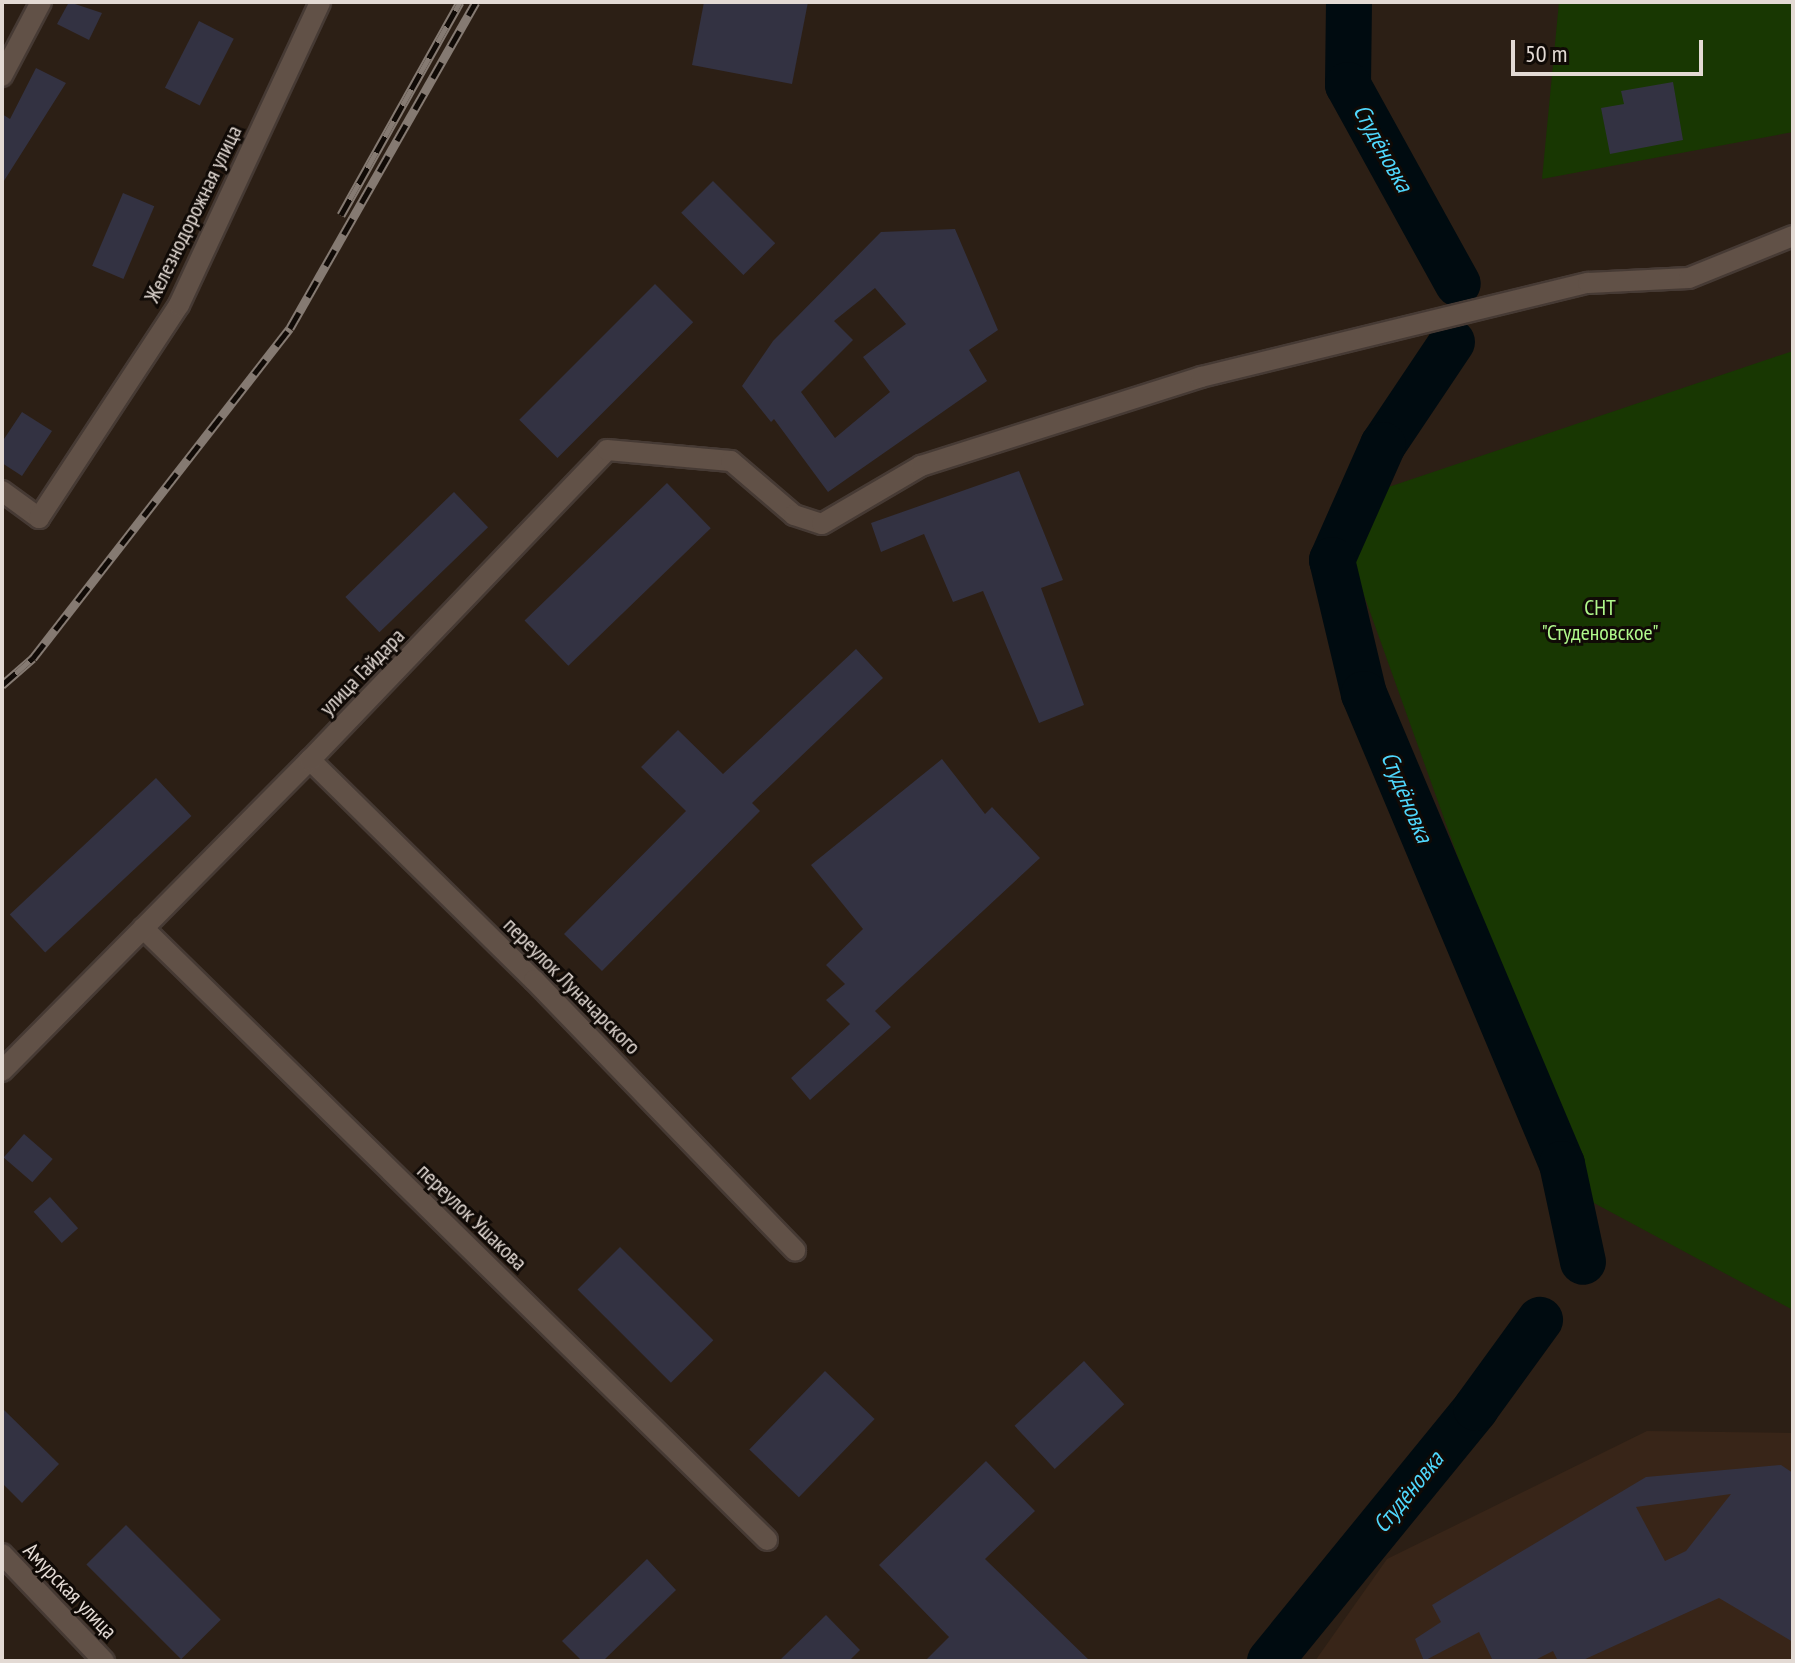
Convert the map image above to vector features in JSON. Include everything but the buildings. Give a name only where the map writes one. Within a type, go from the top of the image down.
[{"type":"street","points":[[2,76],[41,2]]},
{"type":"street","name":"Железнодорожная улица","points":[[2,491],[39,518],[179,305],[320,2]]},
{"type":"street","name":"улица Гайдара","points":[[2,1071],[310,760],[607,450],[731,461],[794,515],[822,524],[921,466],[1201,377],[1588,283],[1689,278],[1793,236]]},
{"type":"street","name":"переулок Луначарского","points":[[310,760],[534,980],[795,1250]]},
{"type":"street","name":"переулок Ушакова","points":[[143,928],[767,1540]]},
{"type":"street","name":"Амурская улица","points":[[2,1554],[104,1661]]},
{"type":"shaded area","points":[[1647,1431],[1793,1433],[1793,1661],[1315,1661],[1387,1559]]},
{"type":"green space","points":[[1559,2],[1793,2],[1793,132],[1542,179]]},
{"type":"green space","name":"СНТ \"Студеновское\"","points":[[1793,351],[1793,1310],[1579,1195],[1332,506]]},
{"type":"waterway","name":"Студёновка","points":[[1349,2],[1348,85],[1458,284]]},
{"type":"waterway","name":"Студёновка","points":[[1452,342],[1383,445],[1332,560],[1364,694],[1562,1164],[1583,1262]]},
{"type":"waterway","name":"Студёновка","points":[[1270,1661],[1476,1408],[1540,1320]]},
{"type":"railway","points":[[341,215],[460,2]]},
{"type":"railway","points":[[2,685],[33,658],[290,328],[476,2]]}]
